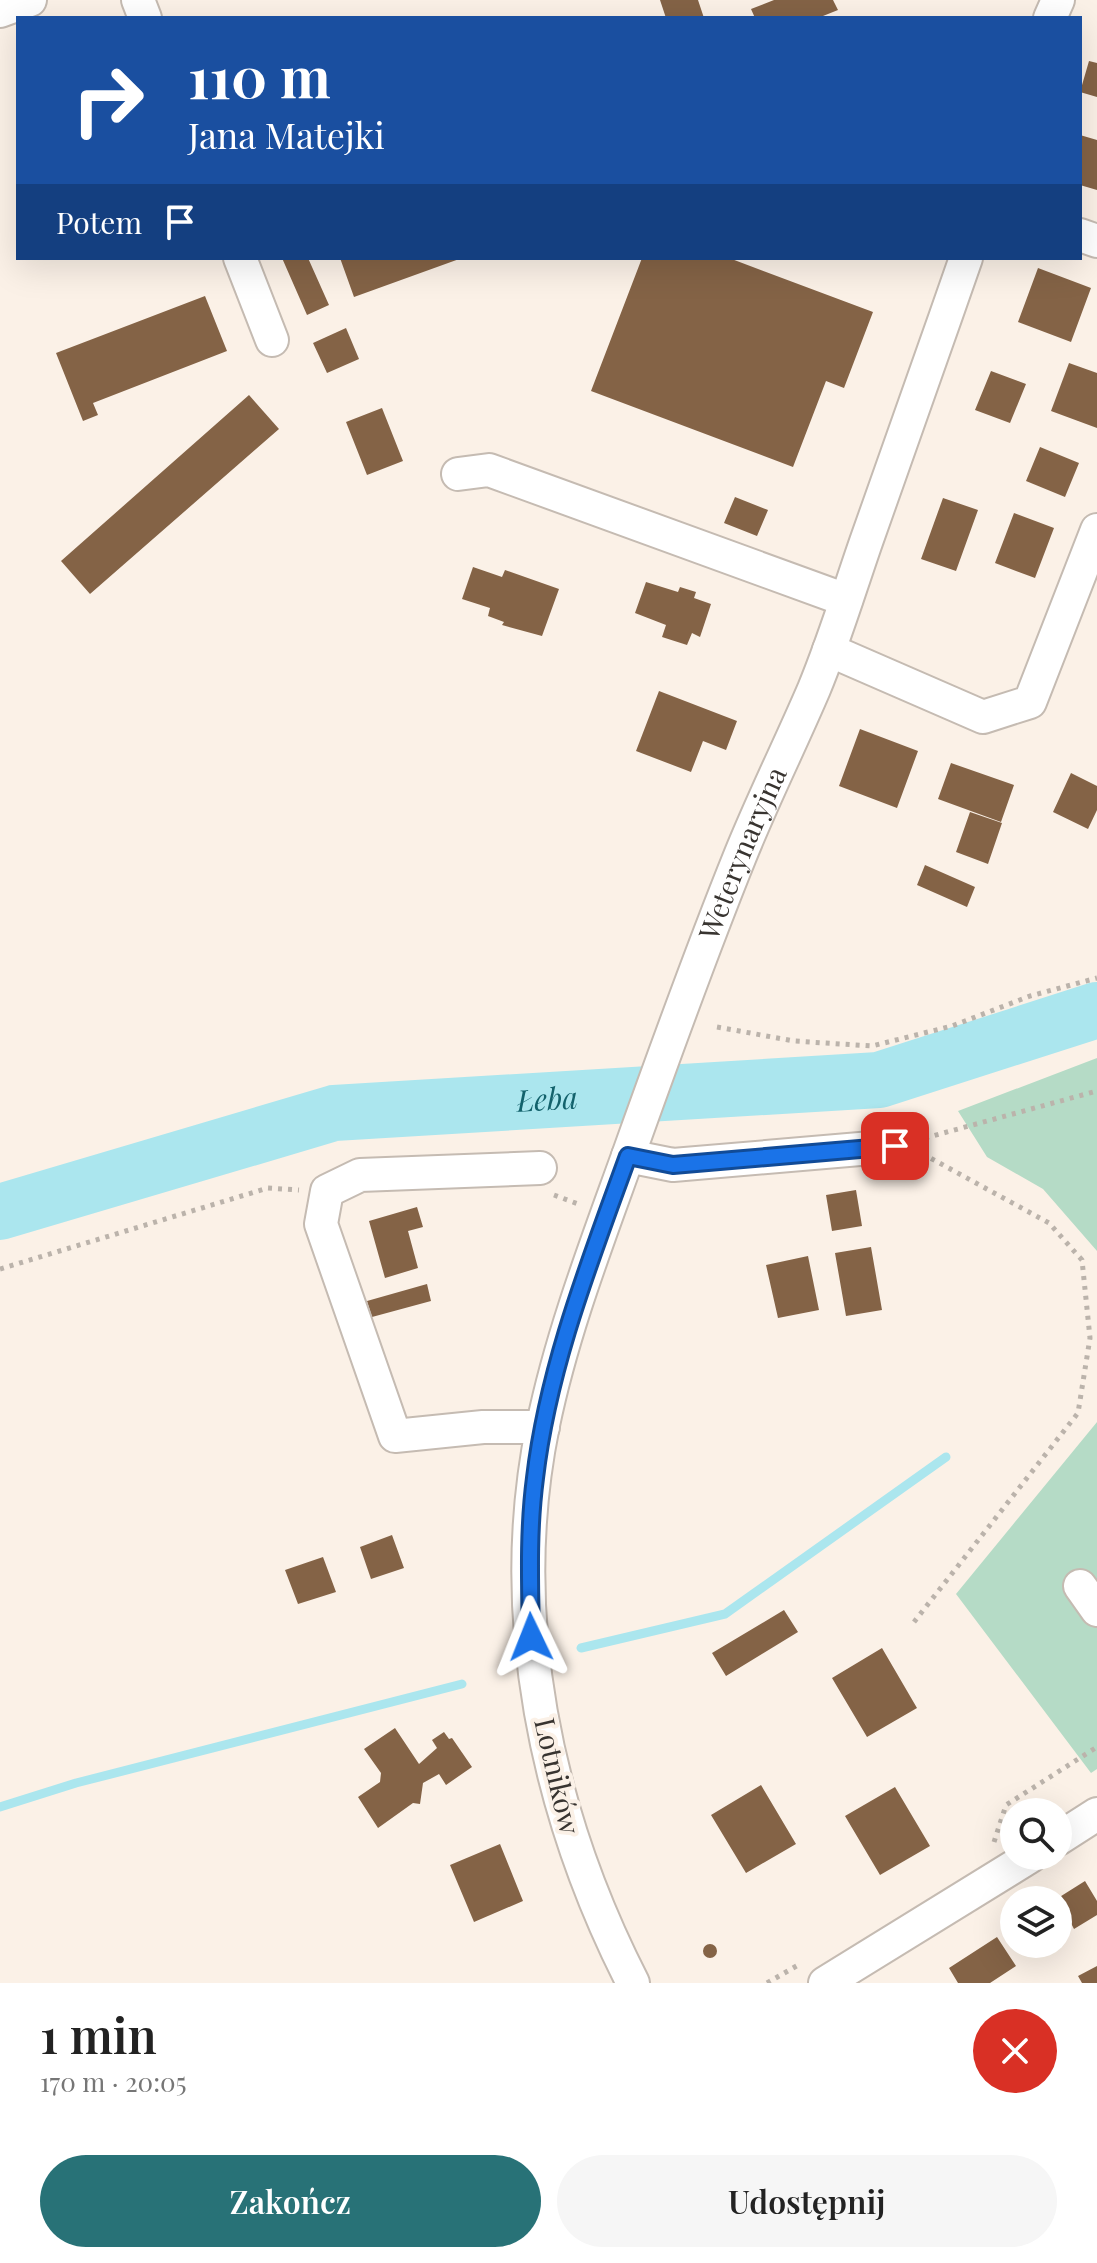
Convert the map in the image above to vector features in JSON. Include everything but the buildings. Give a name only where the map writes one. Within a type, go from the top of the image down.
[{"type":"street","points":[[0,11],[30,0]]},
{"type":"street","points":[[241,260],[272,340]]},
{"type":"street","name":"Weterynaryjna","points":[[631,1149],[741,852],[829,650],[965,260]]},
{"type":"street","points":[[458,474],[489,470],[846,600]]},
{"type":"street","points":[[829,650],[983,717],[1030,702],[1097,530]]},
{"type":"street","points":[[631,1149],[673,1165],[895,1146]]},
{"type":"street","name":"Lotników","points":[[631,1149],[562,1347],[543,1427],[535,1478],[529,1566],[531,1637],[540,1706],[559,1800],[580,1867],[633,1983]]},
{"type":"street","points":[[540,1168],[360,1175],[327,1191],[321,1224],[395,1436],[483,1427],[543,1427]]},
{"type":"street","points":[[1072,1830],[1097,1814]]},
{"type":"street","points":[[819,1969],[1005,1870]]},
{"type":"path","points":[[717,1027],[794,1041],[872,1046],[952,1026],[1030,996],[1097,978]]},
{"type":"path","points":[[895,1146],[1097,1091]]},
{"type":"path","points":[[895,1146],[925,1155],[1049,1223],[1082,1260],[1090,1338],[1078,1413],[914,1622]]},
{"type":"path","points":[[0,1269],[268,1188],[327,1191]]},
{"type":"path","points":[[990,1847],[996,1840],[1006,1805],[1097,1747]]},
{"type":"path","points":[[767,1983],[819,1969]]},
{"type":"green space","points":[[1097,1058],[1097,1251],[1043,1189],[987,1157],[958,1111]]},
{"type":"green space","points":[[1097,1422],[1097,1769],[1091,1773],[956,1594]]},
{"type":"waterway","name":"Łeba","points":[[0,1212],[334,1113],[879,1080],[1097,1010]]},
{"type":"waterway","points":[[581,1648],[725,1614],[946,1457]]},
{"type":"waterway","points":[[0,1807],[76,1783],[462,1684]]},
{"type":"route","points":[[531,1637],[531,1524],[543,1427],[562,1347],[628,1156],[673,1165],[895,1146]]}]
